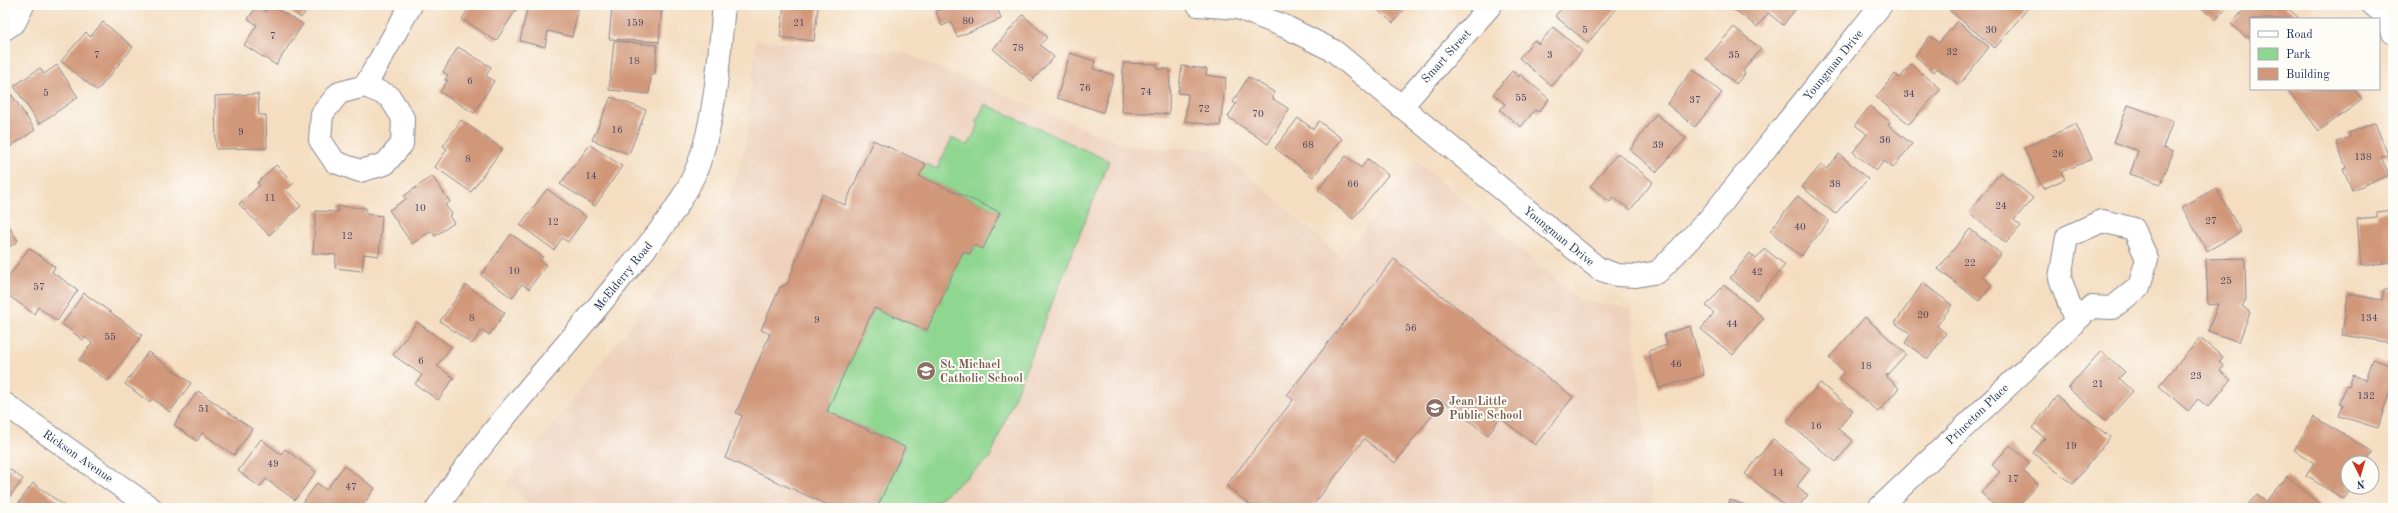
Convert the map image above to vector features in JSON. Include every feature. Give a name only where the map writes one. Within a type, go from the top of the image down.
[{"type":"street","points":[[5,29],[15,22],[23,5]]},
{"type":"street","points":[[364,86],[411,5]]},
{"type":"street","name":"McElderry Road","points":[[437,508],[504,419],[656,236],[684,193],[699,163],[711,111],[724,5]]},
{"type":"street","name":"Youngman Drive","points":[[1198,5],[1238,8],[1306,37],[1334,51],[1599,269],[1617,275],[1636,276],[1658,272],[1710,218],[1881,5]]},
{"type":"street","name":"Smart Street","points":[[1401,107],[1491,5]]},
{"type":"street","points":[[2373,5],[2383,14],[2393,33]]},
{"type":"street","name":"Princeton Place","points":[[1879,508],[2075,320],[2091,307],[2112,308],[2139,287],[2147,259],[2134,229],[2102,221],[2067,237],[2060,278],[2075,320]]},
{"type":"street","name":"Rickson Avenue","points":[[5,404],[151,508]]},
{"type":"shaded area","name":"St. Michael Catholic School","points":[[756,40],[903,53],[1130,147],[1218,149],[1342,258],[1417,161],[1583,302],[1631,308],[1653,508],[535,508],[506,484],[729,200],[745,148]]},
{"type":"green space","points":[[985,104],[1109,161],[990,458],[929,508],[877,508],[905,447],[827,411],[874,308],[927,330],[963,252],[970,254],[974,245],[983,248],[1000,212],[919,176],[926,164],[937,169],[952,138],[968,146],[979,124],[976,122]]},
{"type":"building","points":[[270,5],[303,24],[276,65],[244,45],[257,25],[248,19],[257,6],[266,12]]},
{"type":"building","points":[[282,5],[310,5],[301,18]]},
{"type":"building","points":[[471,5],[519,5],[496,41],[462,19]]},
{"type":"building","points":[[528,5],[579,5],[572,37],[548,31],[545,47],[520,41]]},
{"type":"building","points":[[612,5],[662,5],[659,42],[609,39]]},
{"type":"building","points":[[784,5],[814,5],[814,7],[818,7],[814,41],[780,37]]},
{"type":"building","points":[[945,5],[996,5],[1001,19],[957,37],[951,22],[942,26],[936,11],[946,7]]},
{"type":"building","points":[[1372,5],[1408,5],[1393,23]]},
{"type":"building","points":[[1564,5],[1614,5],[1617,7],[1588,43],[1555,16]]},
{"type":"building","points":[[1729,5],[1799,5],[1783,25],[1768,13],[1757,27]]},
{"type":"building","points":[[1955,5],[2025,5],[2028,8],[1995,48],[1950,11]]},
{"type":"building","points":[[2193,5],[2228,5],[2216,20],[2199,6],[2197,8]]},
{"type":"building","points":[[2248,5],[2284,5],[2299,18],[2250,18],[2250,38],[2247,36],[2246,37],[2231,24]]},
{"type":"building","points":[[1023,15],[1047,37],[1040,45],[1054,57],[1032,81],[993,49]]},
{"type":"building","points":[[1957,21],[1989,47],[1959,85],[1937,68],[1934,72],[1915,56],[1930,36],[1939,43]]},
{"type":"building","points":[[103,22],[133,47],[97,91],[61,61],[86,32],[90,37]]},
{"type":"building","points":[[1553,27],[1582,51],[1552,86],[1519,58],[1534,40],[1539,44]]},
{"type":"building","points":[[1734,27],[1761,49],[1743,71],[1745,74],[1736,84],[1706,59]]},
{"type":"building","points":[[614,41],[657,45],[655,74],[651,74],[649,94],[609,90]]},
{"type":"building","points":[[458,47],[491,67],[486,76],[494,81],[474,113],[440,92],[448,80],[445,80],[448,75],[443,72]]},
{"type":"building","points":[[1070,53],[1095,61],[1093,69],[1114,75],[1103,112],[1057,98]]},
{"type":"building","points":[[1123,63],[1157,64],[1157,69],[1170,69],[1169,114],[1122,112]]},
{"type":"building","points":[[1911,64],[1941,89],[1909,124],[1876,97],[1895,74],[1900,78]]},
{"type":"building","points":[[57,65],[78,97],[39,124],[14,86],[40,68],[44,74]]},
{"type":"building","points":[[1182,66],[1207,69],[1206,75],[1226,78],[1220,126],[1185,121],[1188,94],[1178,93]]},
{"type":"building","points":[[1693,69],[1722,93],[1695,127],[1667,104]]},
{"type":"building","points":[[1512,71],[1519,77],[1520,74],[1549,99],[1539,112],[1535,110],[1521,127],[1500,110],[1505,104],[1493,94]]},
{"type":"building","points":[[1248,77],[1274,92],[1273,99],[1289,109],[1268,144],[1228,117],[1236,104],[1233,102]]},
{"type":"building","points":[[2288,90],[2355,90],[2362,100],[2319,131]]},
{"type":"building","points":[[258,94],[259,115],[266,115],[267,148],[216,149],[215,96]]},
{"type":"building","points":[[12,95],[35,130],[5,150],[5,99]]},
{"type":"building","points":[[611,97],[646,110],[629,154],[592,140]]},
{"type":"building","points":[[2128,105],[2173,121],[2163,148],[2173,152],[2161,184],[2130,174],[2138,151],[2114,142]]},
{"type":"building","points":[[1870,106],[1890,122],[1888,125],[1912,144],[1893,168],[1884,161],[1876,171],[1853,152],[1867,134],[1855,125]]},
{"type":"building","points":[[1656,114],[1686,138],[1657,172],[1630,150]]},
{"type":"building","points":[[1298,118],[1313,129],[1319,121],[1342,139],[1313,177],[1275,148]]},
{"type":"building","points":[[461,120],[502,149],[471,192],[435,167],[447,149],[443,146]]},
{"type":"building","points":[[2375,123],[2388,155],[2381,157],[2389,175],[2352,190],[2343,168],[2346,167],[2336,142],[2350,137],[2348,133]]},
{"type":"building","points":[[2076,124],[2092,159],[2061,172],[2065,179],[2043,189],[2024,148]]},
{"type":"building","name":"St. Michael Catholic School","points":[[873,140],[926,164],[919,176],[1000,212],[983,249],[974,245],[970,254],[963,252],[927,330],[874,308],[827,411],[905,447],[877,508],[834,508],[725,458],[742,416],[736,413],[770,334],[761,330],[780,287],[787,284],[822,194],[845,205]]},
{"type":"building","points":[[590,145],[622,166],[595,206],[560,184]]},
{"type":"building","points":[[1618,153],[1653,182],[1630,210],[1613,197],[1610,202],[1590,186]]},
{"type":"building","points":[[1839,154],[1868,179],[1835,214],[1802,187],[1821,165],[1827,169]]},
{"type":"building","points":[[1346,156],[1361,168],[1368,159],[1388,175],[1353,219],[1318,190]]},
{"type":"building","points":[[276,165],[294,183],[286,190],[301,206],[269,235],[239,204],[260,185],[257,183]]},
{"type":"building","points":[[2001,172],[2033,198],[2014,220],[2021,226],[2006,243],[1969,212]]},
{"type":"building","points":[[432,176],[450,202],[445,205],[452,214],[449,216],[454,223],[435,236],[431,231],[412,244],[389,210],[406,199],[404,196]]},
{"type":"building","points":[[2216,188],[2241,232],[2207,251],[2182,207]]},
{"type":"building","points":[[547,189],[586,217],[568,242],[562,238],[554,250],[520,225]]},
{"type":"building","points":[[1798,196],[1829,221],[1801,256],[1770,231]]},
{"type":"building","points":[[338,206],[366,208],[366,214],[382,216],[379,256],[364,254],[362,271],[335,268],[336,255],[313,253],[316,211],[338,212]]},
{"type":"building","points":[[2393,210],[2393,262],[2361,266],[2357,219],[2377,217],[2377,212]]},
{"type":"building","points":[[5,220],[18,241],[5,250]]},
{"type":"building","points":[[1970,229],[2001,254],[1982,277],[1992,285],[1979,301],[1938,269]]},
{"type":"building","points":[[511,234],[543,257],[540,260],[546,265],[529,289],[522,284],[512,298],[481,275]]},
{"type":"building","points":[[29,248],[55,267],[52,272],[78,290],[57,321],[38,307],[34,314],[5,293],[5,282]]},
{"type":"building","points":[[1765,249],[1785,265],[1756,300],[1730,278],[1750,253],[1756,259]]},
{"type":"building","points":[[2245,258],[2246,301],[2242,306],[2250,312],[2239,342],[2208,331],[2218,304],[2208,305],[2206,259]]},
{"type":"building","name":"Jean Little Public School","points":[[1394,259],[1573,397],[1535,445],[1500,418],[1488,435],[1443,401],[1395,463],[1364,439],[1311,508],[1254,508],[1226,486],[1293,400],[1287,395]]},
{"type":"building","points":[[1923,283],[1952,305],[1937,326],[1946,333],[1928,359],[1905,343],[1911,334],[1895,323]]},
{"type":"building","points":[[466,285],[505,313],[489,335],[482,330],[472,344],[440,321]]},
{"type":"building","points":[[1724,285],[1764,318],[1733,355],[1701,329],[1714,313],[1706,306]]},
{"type":"building","points":[[2384,289],[2393,290],[2393,343],[2342,335],[2348,294],[2382,300]]},
{"type":"building","points":[[84,293],[142,335],[108,381],[79,360],[92,343],[85,337],[83,340],[62,324]]},
{"type":"building","points":[[1865,317],[1906,354],[1886,376],[1899,388],[1878,412],[1839,378],[1844,372],[1829,358]]},
{"type":"building","points":[[417,322],[451,347],[437,366],[454,378],[438,400],[415,384],[422,375],[393,355]]},
{"type":"building","points":[[1690,326],[1704,375],[1659,388],[1648,351],[1667,345],[1664,334]]},
{"type":"building","points":[[2200,338],[2223,357],[2219,362],[2224,366],[2220,371],[2231,380],[2208,407],[2198,399],[2188,411],[2159,386]]},
{"type":"building","points":[[2101,351],[2125,372],[2119,378],[2133,391],[2106,421],[2068,388]]},
{"type":"building","points":[[148,352],[191,383],[170,412],[153,399],[149,402],[125,384]]},
{"type":"building","points":[[2372,359],[2393,366],[2393,381],[2378,428],[2339,416],[2343,404],[2340,403],[2346,385],[2349,386],[2353,375],[2365,380]]},
{"type":"building","points":[[1820,383],[1853,410],[1838,429],[1853,441],[1836,462],[1787,422]]},
{"type":"building","points":[[198,391],[252,429],[234,455],[202,433],[197,441],[174,425]]},
{"type":"building","points":[[2057,396],[2110,437],[2073,484],[2033,453],[2045,438],[2032,428]]},
{"type":"building","points":[[2314,417],[2373,452],[2371,455],[2340,455],[2340,495],[2347,495],[2344,499],[2306,476],[2314,463],[2294,450]]},
{"type":"building","points":[[261,439],[281,454],[285,449],[316,472],[295,500],[266,479],[260,487],[238,471]]},
{"type":"building","points":[[1773,439],[1810,469],[1797,486],[1808,495],[1797,508],[1788,508],[1745,474]]},
{"type":"building","points":[[2010,445],[2030,463],[2023,471],[2038,484],[2016,508],[1998,508],[1981,493],[2000,472],[1992,465]]},
{"type":"building","points":[[5,466],[23,479],[5,503]]},
{"type":"building","points":[[344,466],[375,488],[361,508],[299,508],[317,483],[326,490]]},
{"type":"building","points":[[2287,476],[2325,508],[2245,508],[2257,494],[2266,501]]},
{"type":"building","points":[[33,483],[65,506],[64,508],[15,508]]},
{"type":"building","points":[[1730,500],[1755,508],[1727,508]]},
{"type":"place","name":"St. Michael Catholic School","points":[[926,371]]},
{"type":"place","name":"Jean Little Public School","points":[[1435,408]]}]
